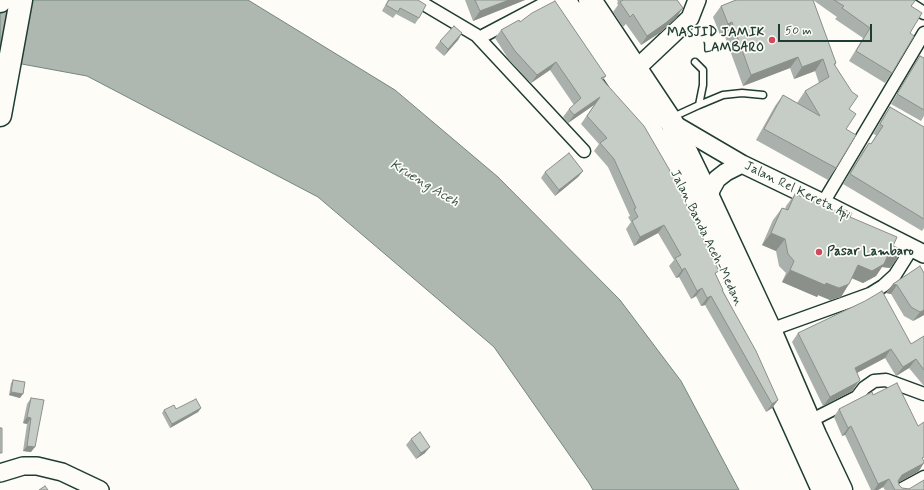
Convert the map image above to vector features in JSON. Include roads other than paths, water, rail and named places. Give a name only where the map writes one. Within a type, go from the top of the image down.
[{"type":"highway","points":[[0,115],[22,0]]},
{"type":"highway","name":"Jalan Banda Aceh-Medan","points":[[564,0],[645,120],[674,172],[740,306],[808,433],[841,490]]},
{"type":"highway","name":"Jalan Banda Aceh-Medan","points":[[590,0],[671,121],[708,197],[770,330],[808,433],[823,490]]},
{"type":"main road","points":[[636,69],[690,18],[697,0]]},
{"type":"main road","name":"Jalan Rel Kereta Api","points":[[671,121],[742,164],[918,251]]},
{"type":"main road","points":[[708,197],[717,179],[726,172],[742,164]]},
{"type":"main road","points":[[0,473],[23,466],[37,466],[62,472],[100,490]]},
{"type":"street","points":[[417,0],[476,35],[584,151]]},
{"type":"street","points":[[479,38],[551,0]]},
{"type":"street","points":[[904,0],[924,13]]},
{"type":"street","points":[[823,203],[924,33]]},
{"type":"street","points":[[881,107],[893,114]]},
{"type":"street","points":[[770,330],[870,294],[883,286],[918,251]]},
{"type":"street","points":[[808,433],[857,397],[864,388],[874,381],[886,380],[924,394]]},
{"type":"street","points":[[900,490],[924,477]]},
{"type":"lane","points":[[695,62],[703,70],[703,85],[699,105]]},
{"type":"lane","points":[[671,121],[699,105],[723,95],[763,95]]},
{"type":"water","name":"Krueng Aceh","points":[[0,0],[248,0],[395,90],[498,177],[620,300],[681,381],[739,490],[593,490],[494,347],[318,197],[87,76],[0,60]]},
{"type":"place","name":"MASJID JAMIK LAMBARO","points":[[772,40]]},
{"type":"place","name":"Pasar Lambaro","points":[[819,252]]}]
